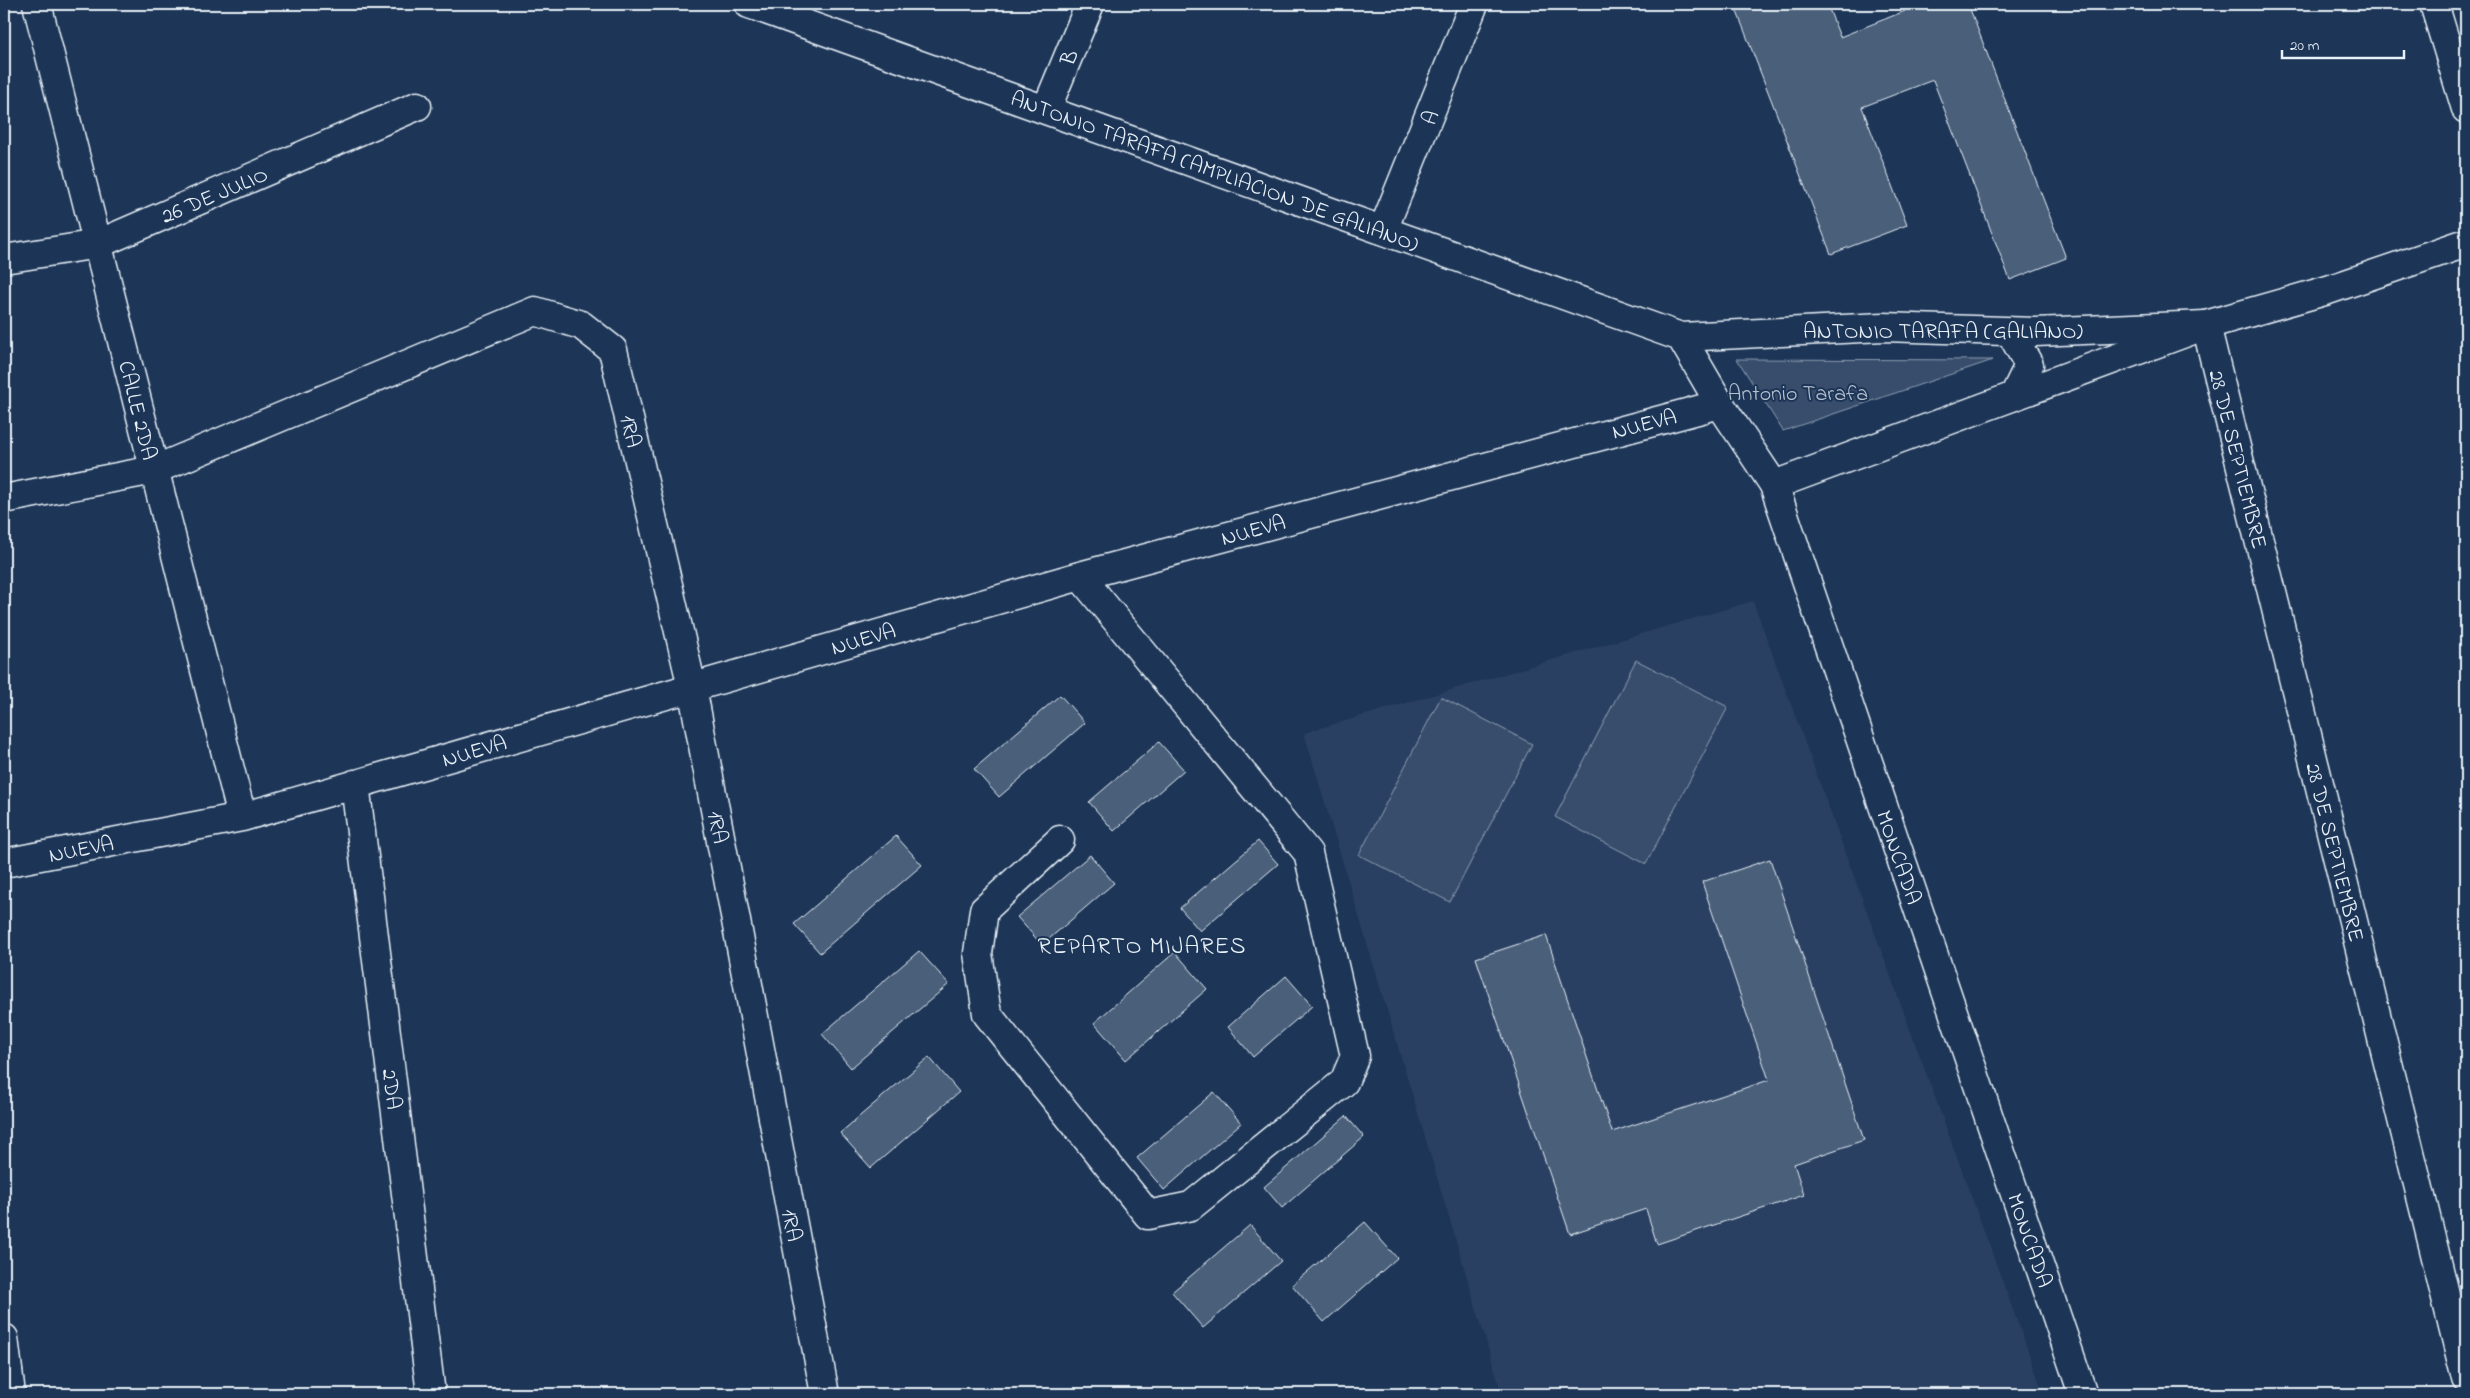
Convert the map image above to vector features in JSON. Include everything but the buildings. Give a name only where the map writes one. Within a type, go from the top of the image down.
[{"type":"street","name":"CALLE 2DA","points":[[37,4],[242,817]]},
{"type":"street","name":"ANTONIO TARAFA (AMPLIACION DE GALIANO)","points":[[749,4],[1681,337]]},
{"type":"street","name":"B","points":[[1046,110],[1090,4]]},
{"type":"street","name":"A","points":[[1383,230],[1474,4]]},
{"type":"street","points":[[2434,4],[2466,109]]},
{"type":"street","name":"26 DE JULIO","points":[[4,259],[98,244],[417,106]]},
{"type":"street","name":"ANTONIO TARAFA (GALIANO)","points":[[1774,485],[2206,325],[2328,290],[2466,243]]},
{"type":"street","name":"1RA","points":[[154,470],[535,311],[582,325],[613,350],[692,687],[825,1394]]},
{"type":"street","name":"ANTONIO TARAFA (GALIANO)","points":[[1681,337],[1882,327],[2010,331],[2206,325]]},
{"type":"street","name":"28 DE SEPTIEMBRE","points":[[2206,325],[2466,1379]]},
{"type":"street","points":[[2010,331],[2029,365],[2014,396]]},
{"type":"street","name":"MONCADA","points":[[1681,337],[1720,404],[1774,485],[2083,1394]]},
{"type":"street","name":"NUEVA","points":[[4,863],[242,817],[1080,576],[1720,404]]},
{"type":"street","points":[[4,498],[154,470]]},
{"type":"street","points":[[1060,840],[984,910],[978,953],[987,1014],[1148,1215],[1191,1206],[1344,1082],[1355,1056],[1308,853],[1080,576]]},
{"type":"street","name":"2DA","points":[[355,784],[431,1394]]},
{"type":"street","points":[[4,1338],[11,1394]]},
{"type":"shaded area","points":[[1753,601],[2042,1389],[2008,1394],[1502,1394],[1304,733]]},
{"type":"green space","name":"Antonio Tarafa","points":[[1737,359],[1993,360],[1783,431]]},
{"type":"green space","points":[[1636,660],[1728,707],[1646,864],[1555,817]]},
{"type":"green space","points":[[1441,697],[1532,744],[1450,902],[1359,855]]},
{"type":"district","name":"REPARTO MIJARES","points":[[1142,945]]}]
